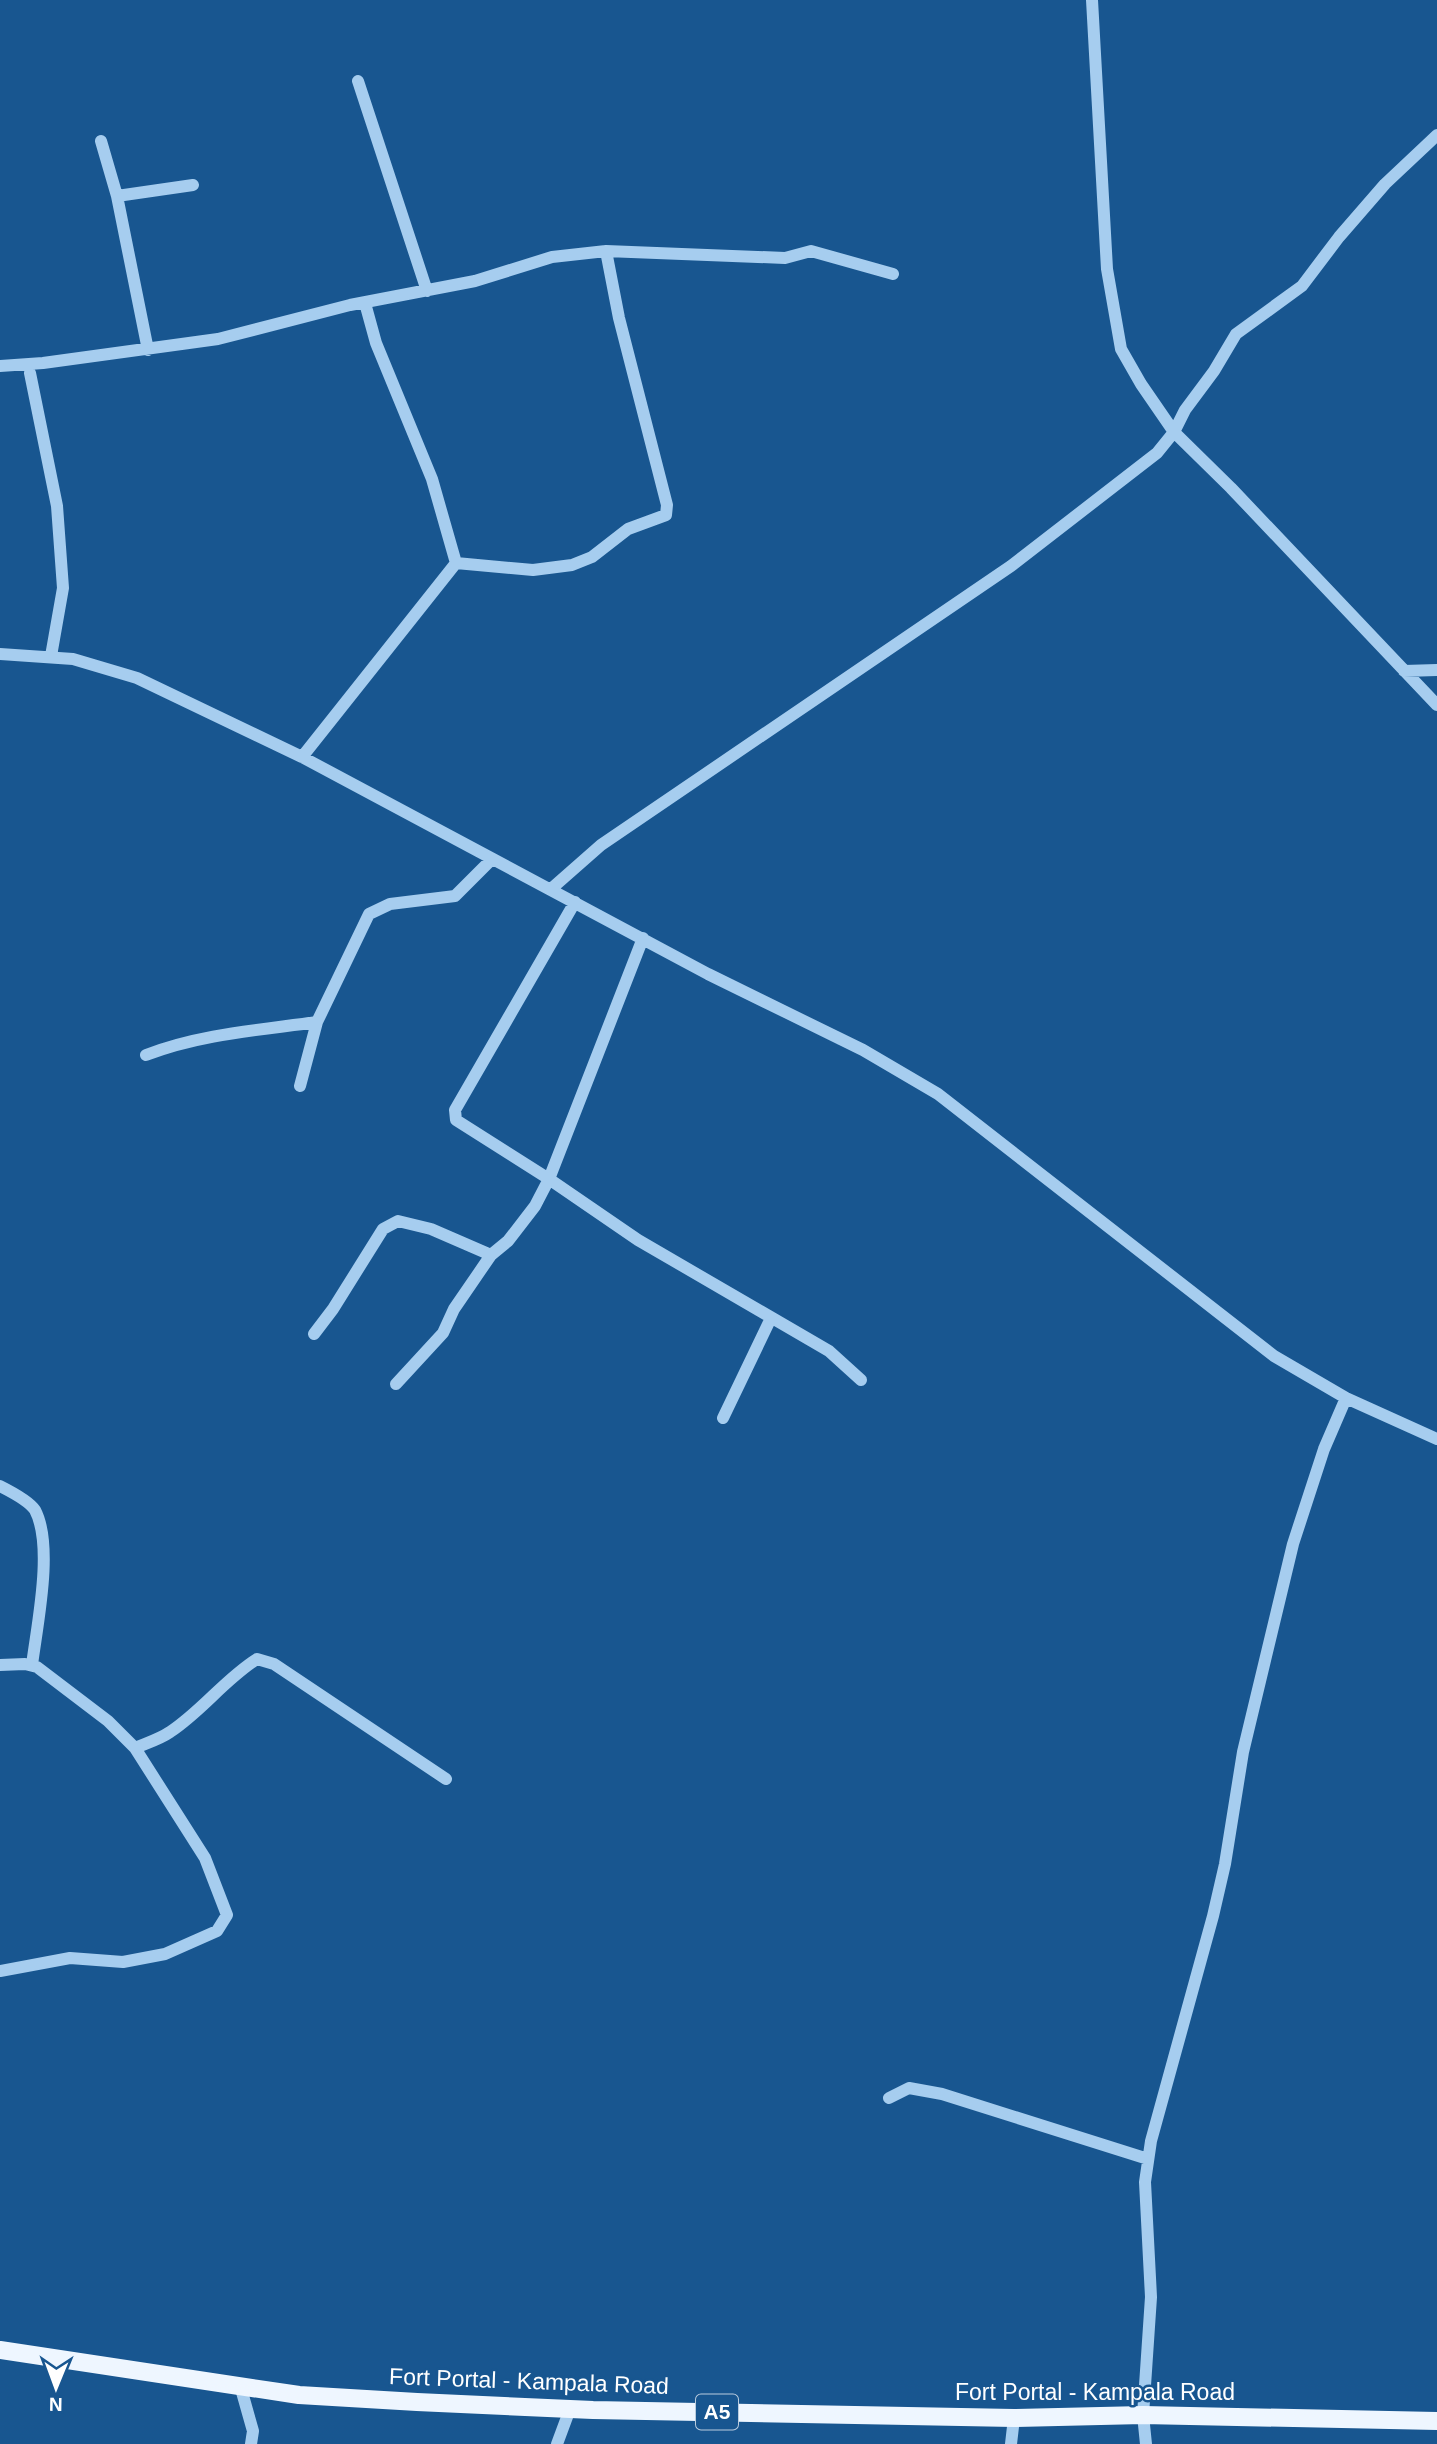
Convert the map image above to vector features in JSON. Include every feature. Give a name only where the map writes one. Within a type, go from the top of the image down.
[{"type":"main road","name":"Fort Portal - Kampala Road","points":[[0,2350],[299,2395],[570,2409],[1014,2418],[1143,2415],[1437,2421]]},
{"type":"street","points":[[1093,0],[1107,269],[1121,349],[1174,432],[1231,488],[1437,705]]},
{"type":"street","points":[[358,80],[427,291]]},
{"type":"street","points":[[551,889],[601,845],[1011,566],[1157,453],[1174,432],[1185,410],[1214,371],[1236,334],[1303,286],[1339,237],[1385,184],[1437,135]]},
{"type":"street","points":[[100,141],[117,196],[148,349]]},
{"type":"street","points":[[117,196],[193,185]]},
{"type":"street","points":[[456,563],[533,570],[572,565],[592,557],[628,530],[666,515],[667,505],[619,318],[606,251]]},
{"type":"street","points":[[0,366],[43,363],[218,339],[365,303],[475,281],[552,257],[606,251],[785,258],[811,251],[893,274]]},
{"type":"street","points":[[365,303],[376,343],[432,479],[456,563]]},
{"type":"street","points":[[30,373],[57,506],[63,588],[51,656]]},
{"type":"street","points":[[302,757],[456,563]]},
{"type":"street","points":[[0,654],[51,656],[101,666],[137,678],[302,757],[708,974],[863,1050],[938,1094],[1274,1356],[1346,1398],[1437,1439]]},
{"type":"street","points":[[1404,671],[1437,670]]},
{"type":"street","points":[[300,1087],[317,1022],[369,914],[390,904],[455,896],[492,859]]},
{"type":"street","points":[[575,902],[455,1110],[456,1120],[638,1240],[829,1351],[861,1380]]},
{"type":"street","points":[[396,1384],[443,1333],[454,1309],[491,1255],[508,1241],[535,1206],[549,1179],[643,938]]},
{"type":"street","points":[[146,1055],[208,1038],[317,1022]]},
{"type":"street","points":[[314,1334],[334,1309],[383,1229],[398,1221],[431,1229],[491,1255]]},
{"type":"street","points":[[723,1418],[771,1318]]},
{"type":"street","points":[[1146,2444],[1143,2415],[1151,2297],[1145,2182],[1148,2159],[1170,2065],[1213,1916],[1225,1864],[1243,1752],[1293,1544],[1324,1449],[1346,1398]]},
{"type":"street","points":[[0,1486],[34,1508],[45,1539],[32,1665]]},
{"type":"street","points":[[135,1748],[169,1733],[200,1709],[244,1667],[257,1659],[274,1664],[446,1779]]},
{"type":"street","points":[[0,1665],[32,1665],[108,1721],[135,1748],[205,1858],[227,1915],[217,1931],[165,1954],[123,1962],[70,1958],[0,1971]]},
{"type":"street","points":[[890,2098],[909,2088],[942,2094],[1148,2159]]},
{"type":"street","points":[[240,2385],[253,2431],[251,2444]]},
{"type":"street","points":[[556,2444],[570,2409]]},
{"type":"street","points":[[1011,2444],[1014,2418]]}]
